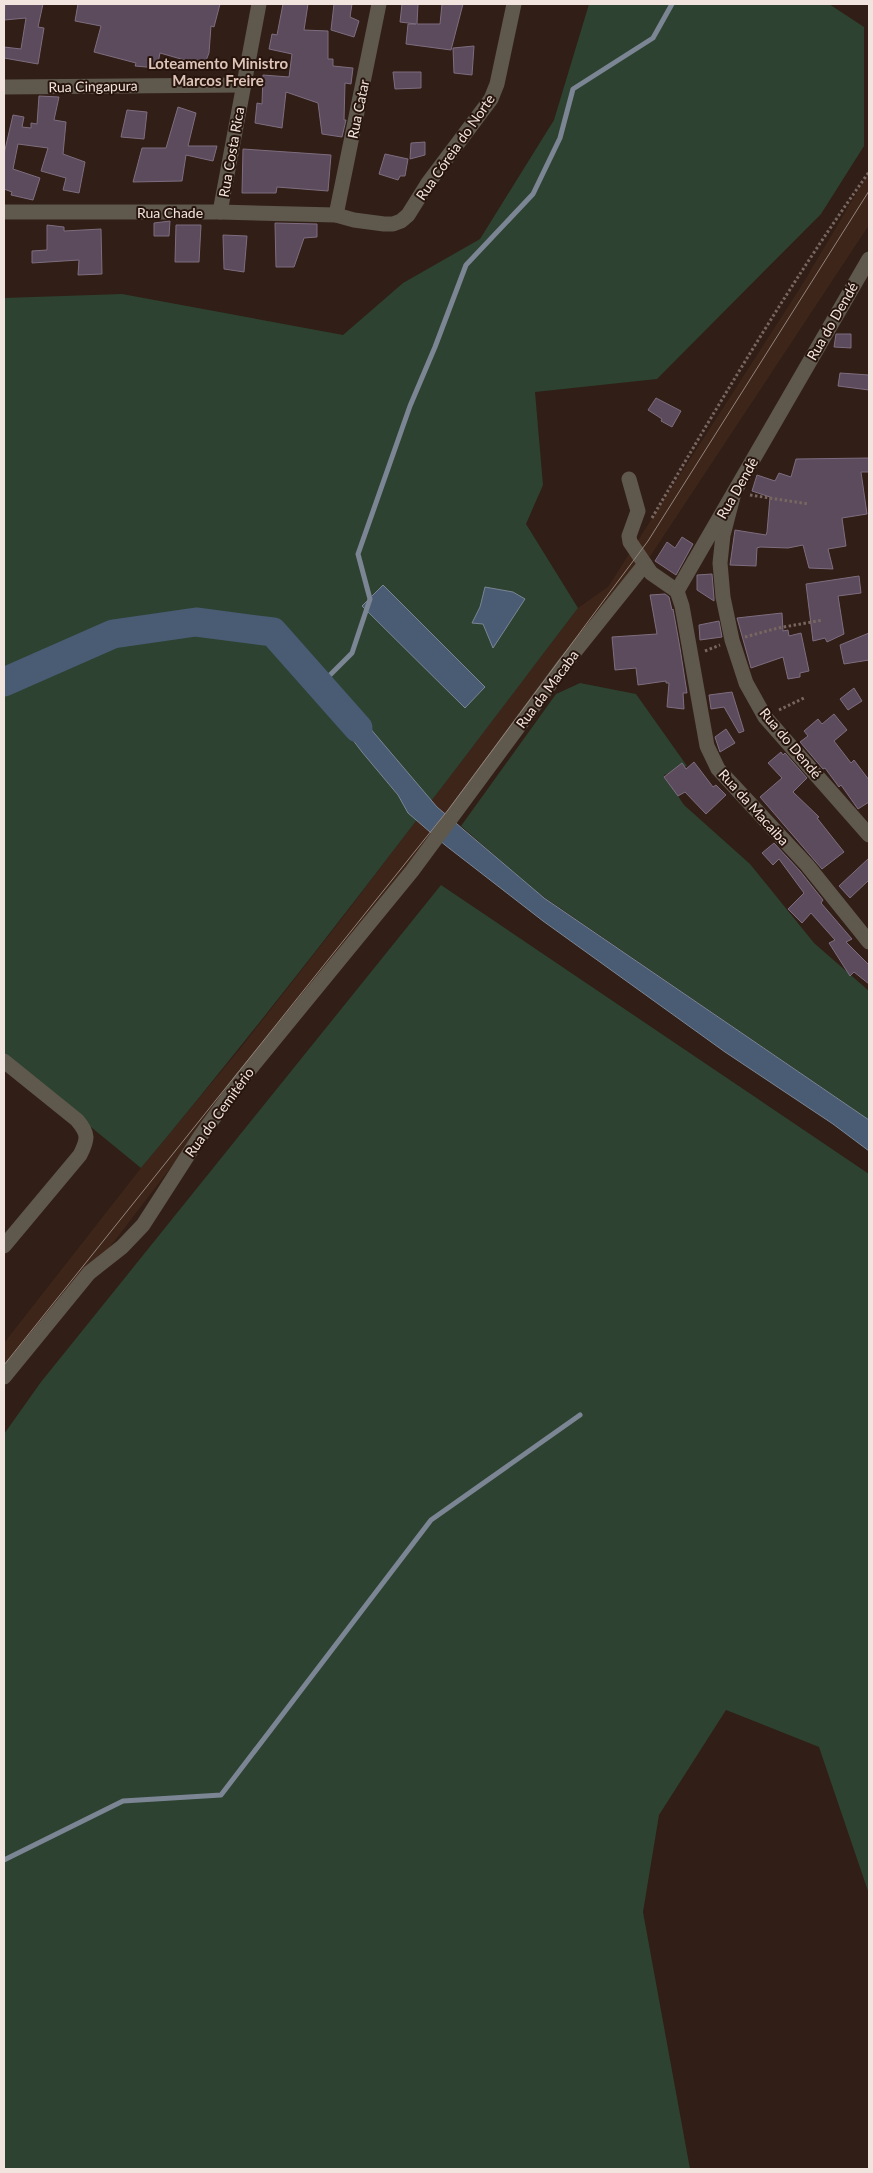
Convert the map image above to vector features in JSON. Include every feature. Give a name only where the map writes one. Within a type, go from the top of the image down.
[{"type":"street","name":"Rua Costa Rica","points":[[220,212],[242,85],[259,4]]},
{"type":"street","name":"Rua Catar","points":[[336,215],[379,4]]},
{"type":"street","name":"Rua Córeia do Norte","points":[[336,215],[384,224],[401,221],[408,215],[428,183],[491,99],[497,84],[514,4]]},
{"type":"street","name":"Rua Cingapura","points":[[4,87],[242,85]]},
{"type":"street","name":"Rua Chade","points":[[4,212],[220,212],[336,215]]},
{"type":"street","name":"Rua do Dendé","points":[[796,384],[869,258]]},
{"type":"street","name":"Rua Dendê","points":[[677,590],[796,384]]},
{"type":"street","points":[[629,479],[638,511],[629,539],[658,580],[677,590]]},
{"type":"street","name":"Rua do Dendé","points":[[734,492],[720,562],[723,597],[732,640],[746,683],[765,718],[869,835]]},
{"type":"street","name":"Rua da Macaba","points":[[433,844],[564,665],[645,564]]},
{"type":"street","name":"Rua da Macaiba","points":[[677,590],[693,656],[707,746],[718,769],[807,864],[869,942]]},
{"type":"street","name":"Rua do Cemitério","points":[[4,1377],[89,1273],[122,1247],[143,1225],[199,1138],[240,1080],[433,844]]},
{"type":"street","points":[[4,1061],[77,1120],[85,1130],[87,1138],[80,1155],[7,1235]]},
{"type":"path","points":[[649,524],[708,423],[820,242],[869,172]]},
{"type":"path","points":[[734,492],[809,504]]},
{"type":"path","points":[[693,656],[732,640],[778,628],[823,620]]},
{"type":"path","points":[[765,718],[806,697]]},
{"type":"shaded area","points":[[869,172],[869,225],[651,555],[214,1111],[116,1239],[4,1377],[4,1343],[141,1168],[239,1050],[340,921],[578,608],[608,587],[802,285]]},
{"type":"green space","points":[[589,4],[829,4],[864,27],[864,146],[821,214],[657,379],[535,392],[543,485],[526,524],[578,608],[308,960],[141,1168],[4,1056],[4,298],[122,294],[343,335],[403,283],[480,239],[554,120]]},
{"type":"green space","points":[[580,683],[636,694],[687,766],[664,775],[684,805],[750,864],[814,943],[869,991],[869,1120],[538,893],[461,826],[556,694]]},
{"type":"green space","points":[[441,885],[869,1174],[869,1894],[819,1747],[726,1710],[659,1815],[643,1912],[690,2169],[4,2169],[4,1434],[41,1382]]},
{"type":"water","points":[[383,585],[485,687],[465,708],[362,606]]},
{"type":"water","points":[[485,587],[513,592],[525,599],[493,648],[483,624],[472,623],[480,607]]},
{"type":"water","points":[[341,694],[437,807],[544,898],[869,1120],[869,1151],[833,1124],[725,1052],[543,921],[445,845],[408,813],[398,795],[324,702]]},
{"type":"building","points":[[5,4],[43,4],[38,27],[44,28],[38,64],[4,58],[4,47],[21,49],[26,18],[4,20]]},
{"type":"building","points":[[78,4],[220,4],[214,27],[211,26],[209,53],[203,68],[195,63],[160,53],[157,68],[135,66],[136,63],[94,52],[101,26],[75,21]]},
{"type":"building","points":[[283,4],[308,4],[304,30],[328,31],[328,59],[333,59],[333,66],[353,68],[351,84],[345,83],[344,120],[346,120],[342,137],[322,134],[318,103],[286,92],[282,128],[255,123],[257,103],[262,104],[263,75],[289,77],[292,54],[269,49],[272,34],[277,35]]},
{"type":"building","points":[[334,4],[352,4],[350,17],[359,21],[354,37],[331,30]]},
{"type":"building","points":[[402,4],[418,4],[417,24],[440,24],[442,4],[463,4],[451,50],[406,44],[408,24],[416,24],[400,22]]},
{"type":"building","points":[[474,46],[472,75],[454,73],[453,48]]},
{"type":"building","points":[[393,72],[421,72],[421,88],[395,89]]},
{"type":"building","points":[[39,96],[59,97],[54,120],[66,122],[63,154],[85,162],[79,193],[63,190],[66,178],[41,171],[48,148],[18,144],[13,169],[40,178],[33,200],[11,195],[12,192],[4,189],[4,154],[13,115],[24,117],[22,127],[31,128],[31,123],[37,124]]},
{"type":"building","points":[[178,107],[196,113],[188,146],[217,146],[213,161],[186,155],[182,181],[133,182],[142,148],[166,148]]},
{"type":"building","points":[[127,110],[147,112],[144,139],[121,137]]},
{"type":"building","points":[[425,142],[425,155],[410,159],[411,143]]},
{"type":"building","points":[[243,149],[331,155],[328,191],[277,187],[276,193],[242,193]]},
{"type":"building","points":[[385,154],[408,159],[405,176],[400,176],[398,180],[379,174]]},
{"type":"building","points":[[170,221],[169,236],[154,236],[154,223]]},
{"type":"building","points":[[275,223],[317,224],[317,237],[304,238],[294,267],[276,267]]},
{"type":"building","points":[[47,225],[64,227],[64,231],[101,229],[102,274],[78,275],[79,260],[32,263],[32,251],[47,250]]},
{"type":"building","points":[[176,225],[201,225],[199,262],[175,262]]},
{"type":"building","points":[[223,235],[247,236],[244,272],[224,269]]},
{"type":"building","points":[[836,334],[851,334],[851,348],[834,347]]},
{"type":"building","points":[[840,373],[869,375],[869,390],[838,386]]},
{"type":"building","points":[[656,398],[681,411],[672,427],[648,410]]},
{"type":"building","points":[[869,458],[869,472],[861,472],[867,514],[842,518],[846,546],[828,549],[833,569],[809,568],[803,545],[788,548],[760,547],[757,548],[756,566],[730,565],[735,530],[766,535],[767,532],[770,497],[752,491],[757,475],[775,481],[779,473],[791,477],[796,459]]},
{"type":"building","points":[[682,537],[693,544],[676,575],[655,561],[667,542],[675,548]]},
{"type":"building","points":[[712,574],[714,601],[697,590],[697,575]]},
{"type":"building","points":[[859,576],[861,593],[838,596],[844,634],[827,642],[825,638],[813,641],[806,584]]},
{"type":"building","points":[[665,594],[669,597],[673,609],[680,648],[687,693],[683,693],[684,709],[667,707],[669,683],[666,683],[666,681],[638,685],[636,668],[615,670],[612,637],[657,634],[650,595]]},
{"type":"building","points":[[782,613],[783,631],[788,630],[789,636],[801,633],[809,671],[800,673],[800,677],[788,679],[783,657],[751,668],[737,618]]},
{"type":"building","points":[[719,621],[722,637],[700,640],[699,625]]},
{"type":"building","points":[[869,633],[869,660],[844,664],[840,645]]},
{"type":"building","points":[[854,688],[862,701],[848,710],[840,699]]},
{"type":"building","points":[[732,692],[744,731],[739,733],[724,707],[711,709],[709,695]]},
{"type":"building","points":[[834,714],[847,730],[834,741],[851,763],[854,760],[869,780],[869,802],[858,809],[841,785],[839,787],[825,768],[823,769],[800,742],[808,736],[804,731],[818,719],[822,724]]},
{"type":"building","points":[[726,729],[735,743],[720,752],[715,737]]},
{"type":"building","points":[[781,752],[783,755],[785,753],[807,778],[793,792],[819,817],[817,818],[844,852],[822,869],[760,797],[782,778],[768,763]]},
{"type":"building","points":[[694,762],[713,787],[716,785],[726,795],[706,814],[685,792],[678,796],[664,777],[682,763],[686,769]]},
{"type":"building","points":[[774,843],[800,871],[823,900],[821,903],[852,939],[846,942],[869,965],[869,984],[854,972],[850,976],[829,943],[835,940],[811,913],[802,923],[788,909],[804,893],[779,859],[773,865],[762,853]]},
{"type":"building","points":[[869,858],[869,880],[850,898],[839,886]]},
{"type":"waterway","points":[[320,685],[352,653],[370,599],[358,554],[410,406],[466,265],[533,194],[560,138],[573,89],[653,38],[672,4]]},
{"type":"waterway","points":[[4,682],[113,634],[196,622],[273,632],[358,728]]},
{"type":"waterway","points":[[4,1860],[123,1801],[221,1795],[431,1520],[580,1415]]},
{"type":"tram line","points":[[4,1365],[448,810],[648,541],[869,191]]},
{"type":"district","name":"Loteamento Ministro Marcos Freire","points":[[218,72]]}]
